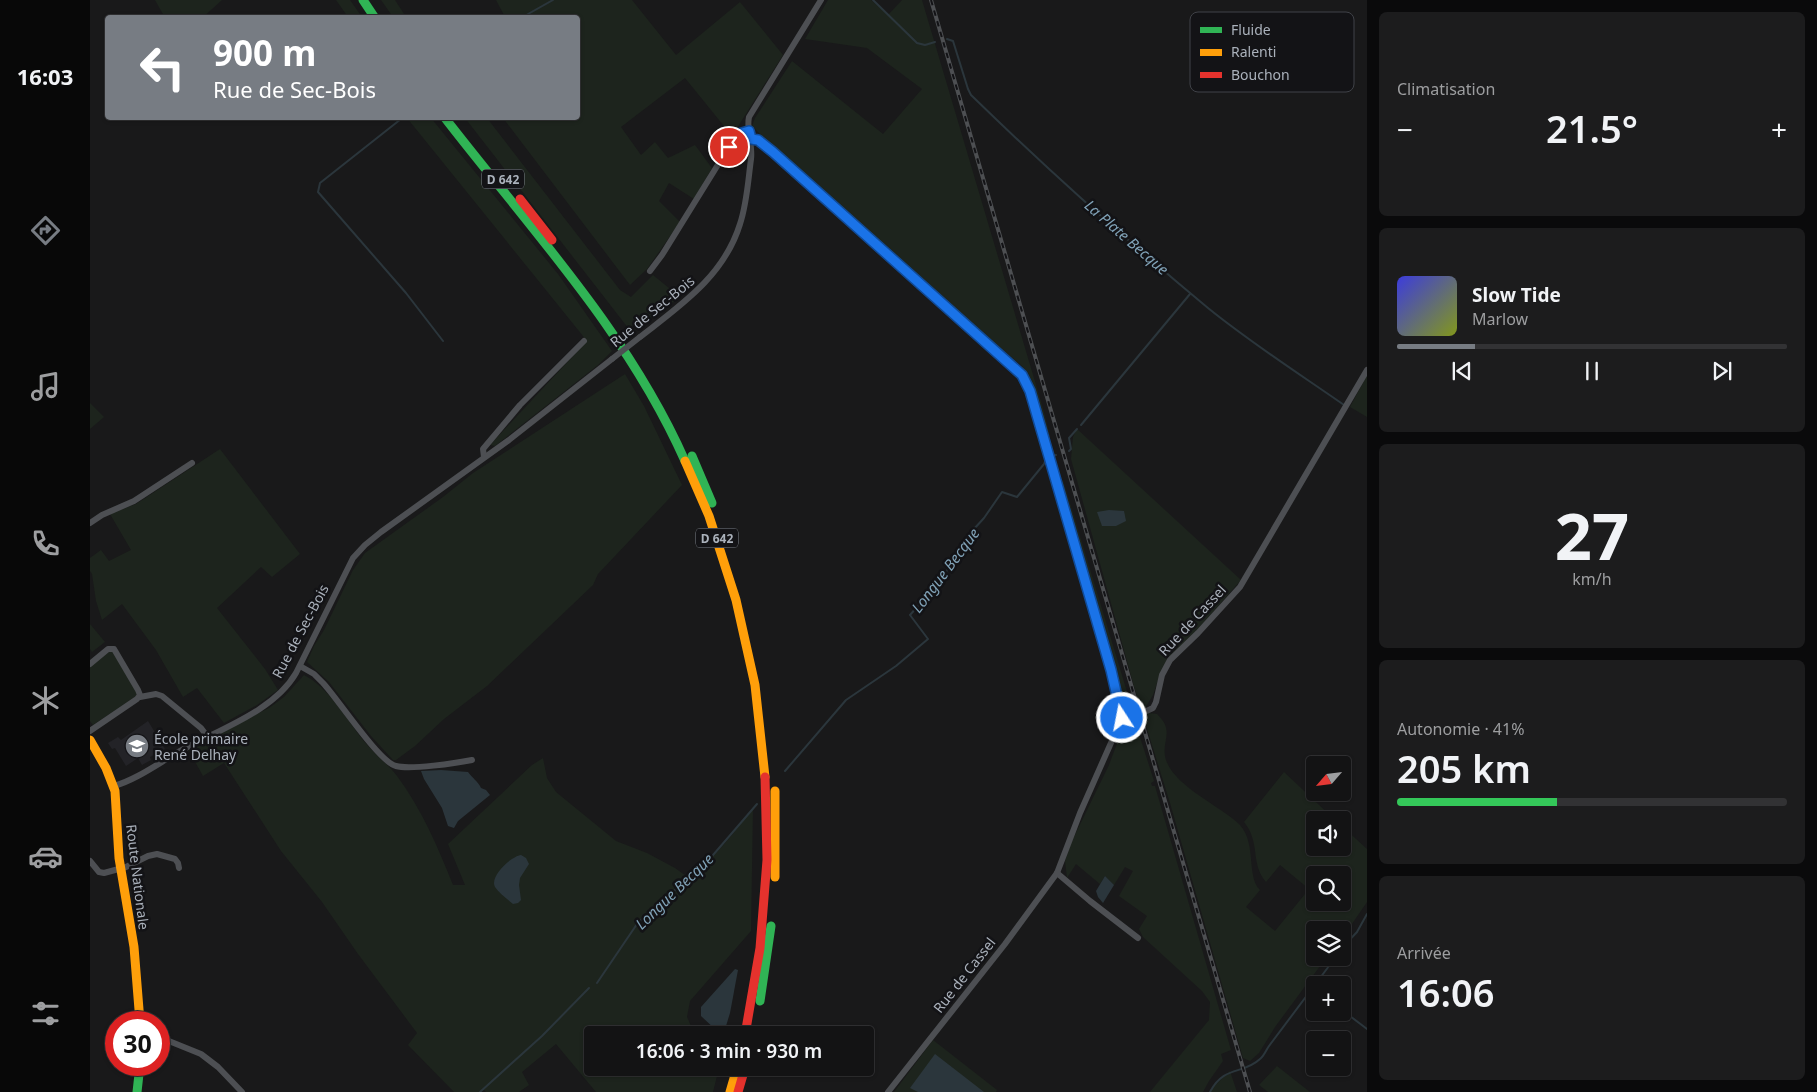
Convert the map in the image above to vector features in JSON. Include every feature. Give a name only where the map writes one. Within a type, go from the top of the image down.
[{"type":"main road","points":[[363,0],[373,15]]},
{"type":"main road","points":[[372,0],[382,15]]},
{"type":"main road","name":"D 642","points":[[447,120],[576,283],[630,360],[657,404],[682,452],[703,500],[721,549],[739,609],[753,670],[767,786],[766,902],[758,970],[747,1026]]},
{"type":"main road","name":"D 642","points":[[457,120],[597,298],[630,345],[666,403],[702,479],[732,558],[752,630],[767,707]]},
{"type":"main road","name":"Route Nationale","points":[[90,740],[104,763],[114,786],[120,868],[134,954],[139,1011]]},
{"type":"main road","points":[[773,765],[776,828],[775,886]]},
{"type":"main road","points":[[755,1026],[767,964],[772,913]]},
{"type":"main road","points":[[136,1092],[138,1076]]},
{"type":"main road","points":[[730,1092],[735,1076]]},
{"type":"main road","points":[[738,1092],[743,1076]]},
{"type":"street","name":"Rue de Sec-Bois","points":[[114,786],[269,702],[288,685],[300,666],[345,571],[359,551],[381,532],[484,457],[612,359],[697,291],[714,273],[726,256],[736,235],[744,208],[751,158],[751,139],[748,123],[750,113],[819,1]]},
{"type":"street","points":[[650,271],[667,248],[737,134],[749,131]]},
{"type":"street","points":[[751,139],[758,140],[773,152],[1024,377],[1030,391],[1111,670],[1122,718]]},
{"type":"street","name":"Rue de Sec-Bois","points":[[484,457],[483,449],[508,418],[584,341]]},
{"type":"street","name":"Rue de Cassel","points":[[888,1092],[1005,944],[1057,872],[1080,813],[1122,718],[1144,713],[1154,706],[1162,675],[1167,664],[1240,587],[1367,370]]},
{"type":"street","points":[[90,523],[106,512],[134,501],[192,463]]},
{"type":"street","points":[[90,664],[108,649],[114,649],[138,690],[140,697]]},
{"type":"street","points":[[300,666],[314,674],[324,683],[379,753],[394,765],[412,766],[472,760]]},
{"type":"street","points":[[90,731],[140,697],[156,694],[162,696],[199,726],[207,736]]},
{"type":"street","points":[[90,861],[102,873],[154,854],[175,859],[178,862],[179,868]]},
{"type":"street","points":[[1057,872],[1090,901],[1138,938]]},
{"type":"street","points":[[170,1041],[201,1054],[216,1065],[242,1092]]},
{"type":"shaded area","points":[[155,0],[222,0],[205,15],[163,15]]},
{"type":"shaded area","points":[[336,0],[350,0],[361,15],[347,15]]},
{"type":"shaded area","points":[[381,0],[395,0],[405,15],[392,15]]},
{"type":"shaded area","points":[[496,0],[632,0],[676,55],[740,2],[783,55],[732,136],[685,78],[621,127],[641,155],[655,142],[668,158],[695,145],[712,168],[694,199],[669,183],[659,201],[680,222],[647,269],[630,285],[505,120],[580,120],[580,15],[504,15]]},
{"type":"shaded area","points":[[828,0],[871,0],[888,15],[902,0],[922,0],[1050,436],[1045,438],[1022,366],[929,288],[752,126],[755,118],[792,61],[883,134],[922,89],[867,48],[805,39]]},
{"type":"shaded area","points":[[409,120],[433,120],[558,274],[612,351],[598,365],[495,446],[490,445],[587,341]]},
{"type":"shaded area","points":[[467,120],[489,120],[620,290],[631,297],[653,275],[680,297],[632,333]]},
{"type":"shaded area","points":[[625,374],[644,406],[682,485],[598,574],[593,585],[487,686],[444,719],[415,746],[396,760],[393,760],[371,736],[329,682],[307,662],[353,570],[365,553],[473,473]]},
{"type":"shaded area","points":[[1367,375],[1367,417],[1350,407]]},
{"type":"shaded area","points":[[90,403],[104,417],[90,429]]},
{"type":"shaded area","points":[[1077,429],[1241,580],[1193,635],[1167,660],[1153,695],[1145,708],[1140,708],[1071,459],[1073,437]]},
{"type":"shaded area","points":[[220,449],[300,554],[272,577],[261,567],[217,608],[265,669],[278,690],[257,705],[224,723],[197,688],[183,697],[156,650],[122,604],[102,620],[90,571],[90,558],[101,550],[109,561],[131,550],[110,514],[136,504]]},
{"type":"shaded area","points":[[1063,480],[1131,705],[1129,712],[1124,711],[1122,708],[1060,488]]},
{"type":"shaded area","points":[[1109,510],[1124,511],[1126,521],[1116,526],[1102,526],[1097,512]]},
{"type":"shaded area","points":[[90,624],[105,642],[92,652],[90,649]]},
{"type":"shaded area","points":[[110,651],[113,652],[138,695],[93,725],[90,721],[90,667]]},
{"type":"shaded area","points":[[304,675],[329,695],[367,745],[389,767],[406,788],[428,828],[453,885],[465,885],[448,844],[532,765],[543,758],[547,778],[556,792],[616,841],[647,853],[689,878],[715,854],[753,807],[751,931],[690,1001],[687,1017],[691,1026],[584,1026],[584,1076],[717,1076],[713,1092],[596,1092],[556,1044],[522,1072],[529,1085],[519,1092],[486,1092],[484,1090],[481,1092],[454,1092],[408,1045],[417,1033],[322,902],[281,851],[224,763],[203,776],[188,749],[269,708],[284,697]]},
{"type":"shaded area","points":[[1149,713],[1157,714],[1166,726],[1165,753],[1171,770],[1199,796],[1232,818],[1245,833],[1250,850],[1253,877],[1260,890],[1246,907],[1275,931],[1306,893],[1306,911],[1351,911],[1351,866],[1306,866],[1306,887],[1280,865],[1266,882],[1261,875],[1252,838],[1244,822],[1284,772],[1306,793],[1306,801],[1315,801],[1325,811],[1306,811],[1306,856],[1351,856],[1351,834],[1367,849],[1367,902],[1351,925],[1351,921],[1306,921],[1306,966],[1320,966],[1313,976],[1306,976],[1306,985],[1275,1027],[1259,1053],[1250,1061],[1243,1058],[1143,716]]},
{"type":"shaded area","points":[[1134,718],[1154,781],[1151,783],[1152,786],[1155,786],[1231,1050],[1221,1054],[1223,1061],[1203,1092],[1150,1092],[1209,1020],[1210,1002],[1202,991],[1143,937],[1139,929],[1147,916],[1119,896],[1133,871],[1125,867],[1114,885],[1105,876],[1100,884],[1076,864],[1067,878],[1065,861],[1071,843],[1109,765],[1125,722]]},
{"type":"shaded area","name":"École primaire René Delhay","points":[[148,721],[165,749],[150,757],[151,760],[142,765],[138,758],[126,766],[115,748],[112,749],[108,743],[118,737],[121,740]]},
{"type":"shaded area","points":[[421,771],[468,772],[481,788],[490,795],[458,821],[454,828],[448,826],[442,808]]},
{"type":"shaded area","points":[[521,855],[526,858],[529,864],[520,878],[521,900],[513,904],[503,896],[494,883],[502,867]]},
{"type":"shaded area","points":[[1105,876],[1114,885],[1103,903],[1096,891]]},
{"type":"shaded area","points":[[735,969],[738,970],[726,1026],[712,1026],[701,1016],[701,1007]]},
{"type":"shaded area","points":[[933,1040],[997,1090],[996,1092],[894,1092]]},
{"type":"shaded area","points":[[935,1054],[984,1092],[918,1092],[910,1088]]},
{"type":"shaded area","points":[[1277,1066],[1310,1092],[1268,1092],[1259,1085]]},
{"type":"shaded area","points":[[1230,1071],[1237,1092],[1211,1092],[1211,1089]]},
{"type":"waterway","points":[[526,15],[553,0]]},
{"type":"waterway","name":"La Plate Becque","points":[[873,0],[917,43],[925,45],[935,42]]},
{"type":"waterway","name":"La Plate Becque","points":[[947,39],[953,41],[971,95],[1058,177],[1224,321],[1344,405]]},
{"type":"waterway","points":[[400,120],[320,183],[318,192],[406,293],[443,341]]},
{"type":"waterway","name":"Longue Becque","points":[[1081,425],[1190,294]]},
{"type":"waterway","name":"Longue Becque","points":[[1069,451],[1071,449],[1069,438],[1077,429]]},
{"type":"waterway","name":"Longue Becque","points":[[1052,456],[1056,455]]},
{"type":"waterway","name":"Longue Becque","points":[[785,771],[846,700],[896,666],[928,639],[910,615],[940,581],[974,529],[1002,492],[1017,497],[1044,464],[1046,458]]},
{"type":"waterway","name":"Longue Becque","points":[[597,983],[637,924],[654,907],[701,869],[757,804]]},
{"type":"waterway","points":[[1351,938],[1357,932],[1367,914]]},
{"type":"waterway","points":[[1210,1092],[1215,1083],[1221,1078],[1254,1064],[1261,1058],[1329,966]]},
{"type":"waterway","name":"Longue Becque","points":[[480,1092],[542,1036],[589,988]]},
{"type":"waterway","points":[[1351,1017],[1367,1029]]},
{"type":"railway","points":[[931,0],[1250,1092]]},
{"type":"traffic: fast","points":[[363,0],[373,15]]},
{"type":"traffic: fast","points":[[447,120],[576,282],[635,368],[662,414],[685,461]]},
{"type":"traffic: fast","points":[[692,456],[712,503]]},
{"type":"traffic: fast","points":[[760,1001],[771,926]]},
{"type":"traffic: fast","points":[[137,1092],[139,1076]]},
{"type":"traffic: slow","points":[[685,461],[709,516],[736,600],[755,685],[765,777]]},
{"type":"traffic: slow","points":[[90,740],[106,768],[115,791],[119,858],[134,947],[139,1011]]},
{"type":"traffic: slow","points":[[775,791],[775,877]]},
{"type":"traffic: slow","points":[[730,1092],[735,1076]]},
{"type":"traffic: jam","points":[[520,199],[552,240]]},
{"type":"traffic: jam","points":[[747,1026],[760,948],[767,860],[765,777]]},
{"type":"traffic: jam","points":[[738,1092],[743,1076]]},
{"type":"place","name":"École primaire René Delhay","points":[[137,746]]},
{"type":"route","points":[[729,147],[738,134],[749,131],[751,139],[758,140],[773,152],[1020,372],[1030,391],[1109,664],[1122,718]]}]
